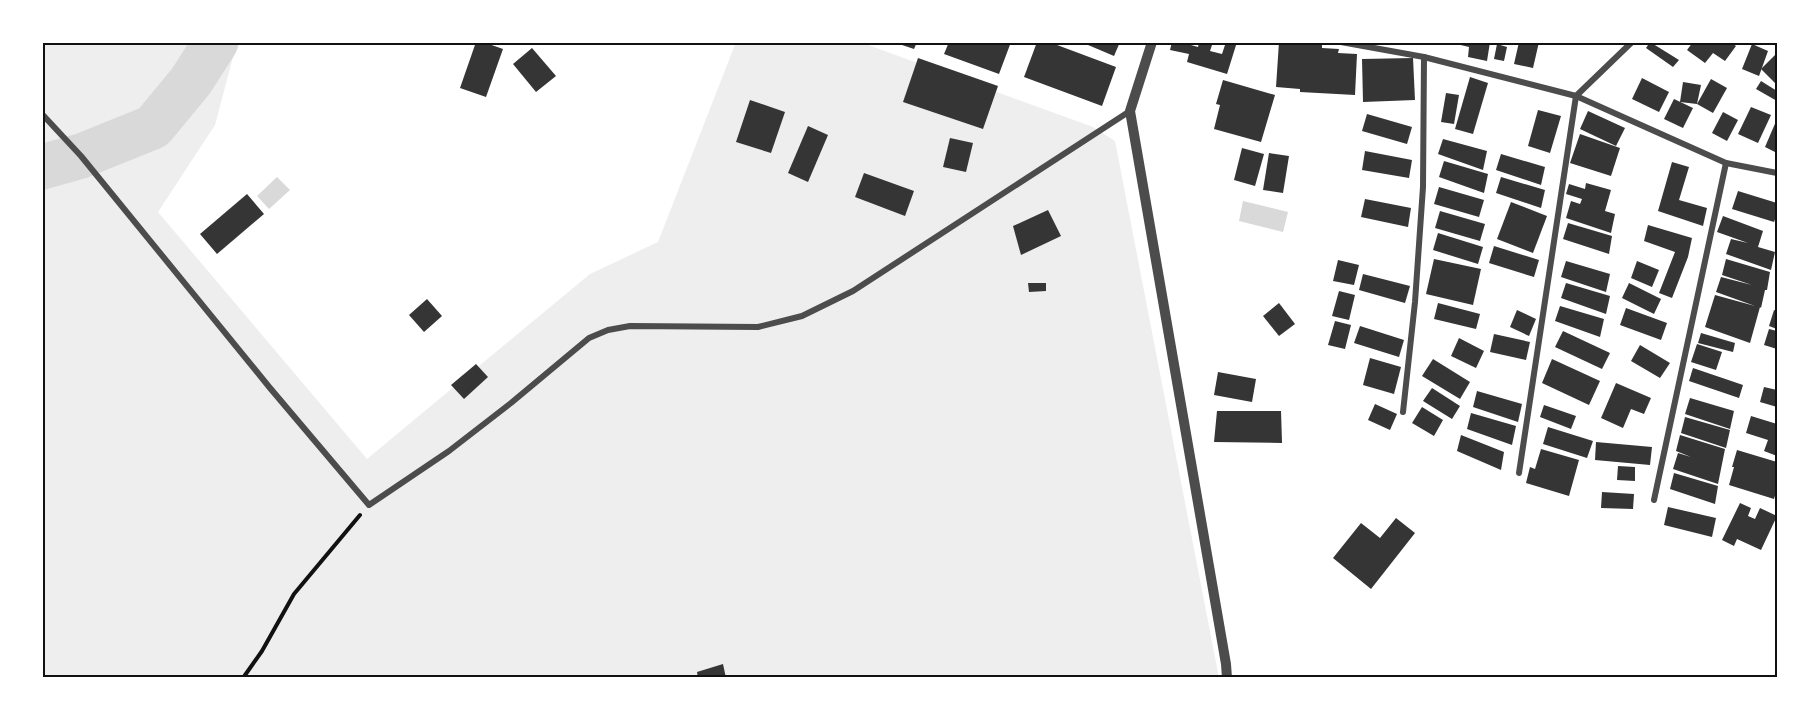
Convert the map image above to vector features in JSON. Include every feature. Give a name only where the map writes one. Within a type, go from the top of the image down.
[{"type":"street","points":[[1152,42],[1130,111],[1227,678]]},
{"type":"street","points":[[1341,42],[1424,57],[1576,96],[1726,163],[1777,173]]},
{"type":"street","points":[[1519,473],[1576,96],[1632,42]]},
{"type":"street","points":[[1403,412],[1415,302],[1423,187],[1424,57]]},
{"type":"street","points":[[42,114],[81,156],[270,388],[369,505],[512,403],[589,338],[608,330],[630,326],[758,327],[802,316],[853,291],[1130,111]]},
{"type":"street","points":[[1654,500],[1726,163]]},
{"type":"path","points":[[243,678],[262,651],[294,594],[369,505]]},
{"type":"shaded area","points":[[42,42],[237,42],[215,125],[158,212],[367,459],[590,274],[658,242],[736,42],[860,42],[1093,127],[1115,141],[1219,678],[42,678]]},
{"type":"shaded area","points":[[277,177],[290,190],[269,209],[257,196]]},
{"type":"shaded area","points":[[1243,201],[1288,212],[1283,232],[1239,221]]},
{"type":"building","points":[[476,42],[503,49],[486,97],[460,88]]},
{"type":"building","points":[[893,42],[917,42],[914,49]]},
{"type":"building","points":[[949,42],[1011,42],[999,74],[944,54]]},
{"type":"building","points":[[1037,42],[1049,42],[1116,67],[1102,106],[1024,77]]},
{"type":"building","points":[[1081,42],[1120,42],[1114,56]]},
{"type":"building","points":[[1172,42],[1192,42],[1191,45],[1198,47],[1199,42],[1213,42],[1210,51],[1222,54],[1226,42],[1237,42],[1227,74],[1187,62],[1189,54],[1170,50]]},
{"type":"building","points":[[1279,42],[1322,42],[1322,48],[1339,49],[1338,53],[1357,54],[1355,95],[1300,92],[1300,89],[1276,87]]},
{"type":"building","points":[[1448,42],[1490,42],[1487,61],[1468,57],[1469,47]]},
{"type":"building","points":[[1519,42],[1539,42],[1533,68],[1514,64]]},
{"type":"building","points":[[1650,42],[1679,60],[1673,67],[1646,48]]},
{"type":"building","points":[[1693,42],[1730,42],[1736,46],[1725,61],[1713,53],[1705,63],[1687,50]]},
{"type":"building","points":[[1497,44],[1507,47],[1504,61],[1494,59]]},
{"type":"building","points":[[1752,44],[1768,51],[1759,76],[1742,69]]},
{"type":"building","points":[[532,48],[556,76],[536,92],[513,64]]},
{"type":"building","points":[[1777,53],[1777,85],[1761,69]]},
{"type":"building","points":[[918,58],[998,86],[983,129],[903,102]]},
{"type":"building","points":[[1413,58],[1415,100],[1363,102],[1362,59]]},
{"type":"building","points":[[1470,77],[1488,83],[1473,134],[1455,129]]},
{"type":"building","points":[[1642,78],[1669,92],[1659,112],[1632,99]]},
{"type":"building","points":[[1711,79],[1727,88],[1713,113],[1697,104]]},
{"type":"building","points":[[1223,80],[1275,95],[1261,142],[1214,129],[1220,105],[1216,104]]},
{"type":"building","points":[[1761,81],[1777,91],[1777,101],[1756,89]]},
{"type":"building","points":[[1683,82],[1701,85],[1697,104],[1680,102]]},
{"type":"building","points":[[1446,93],[1459,95],[1454,124],[1441,122]]},
{"type":"building","points":[[1674,99],[1693,108],[1683,128],[1664,119]]},
{"type":"building","points":[[750,100],[785,112],[771,153],[736,142]]},
{"type":"building","points":[[1751,107],[1771,115],[1758,143],[1738,134]]},
{"type":"building","points":[[1538,110],[1561,116],[1550,153],[1528,146]]},
{"type":"building","points":[[1588,111],[1625,128],[1616,146],[1580,129]]},
{"type":"building","points":[[1723,112],[1738,120],[1727,141],[1712,133]]},
{"type":"building","points":[[1367,114],[1412,127],[1407,144],[1362,131]]},
{"type":"building","points":[[1777,119],[1777,153],[1765,147]]},
{"type":"building","points":[[808,126],[828,135],[808,182],[788,173]]},
{"type":"building","points":[[1580,134],[1620,148],[1611,176],[1570,163]]},
{"type":"building","points":[[950,138],[973,143],[966,172],[943,167]]},
{"type":"building","points":[[1443,139],[1487,151],[1483,170],[1438,154]]},
{"type":"building","points":[[1242,148],[1264,154],[1255,186],[1234,180]]},
{"type":"building","points":[[1365,151],[1412,160],[1409,178],[1362,170]]},
{"type":"building","points":[[1269,153],[1289,156],[1283,193],[1263,190]]},
{"type":"building","points":[[1501,154],[1545,167],[1541,185],[1496,170]]},
{"type":"building","points":[[1444,161],[1488,174],[1484,193],[1439,177]]},
{"type":"building","points":[[1672,162],[1689,167],[1679,200],[1707,208],[1703,226],[1658,211]]},
{"type":"building","points":[[864,173],[914,191],[905,216],[855,197]]},
{"type":"building","points":[[1501,177],[1545,190],[1541,208],[1496,193]]},
{"type":"building","points":[[1586,183],[1611,190],[1605,211],[1615,214],[1611,233],[1566,218],[1571,201],[1580,204],[1582,199],[1566,194],[1569,184],[1585,189]]},
{"type":"building","points":[[1439,187],[1484,200],[1479,217],[1434,204]]},
{"type":"building","points":[[1738,191],[1777,203],[1774,222],[1732,209]]},
{"type":"building","points":[[247,194],[264,214],[217,254],[200,234]]},
{"type":"building","points":[[1365,199],[1411,208],[1408,227],[1361,217]]},
{"type":"building","points":[[1511,202],[1547,216],[1533,253],[1497,239]]},
{"type":"building","points":[[1048,210],[1061,236],[1021,255],[1013,226]]},
{"type":"building","points":[[1440,211],[1485,224],[1480,241],[1435,228]]},
{"type":"building","points":[[1723,216],[1763,231],[1758,247],[1775,252],[1771,270],[1726,254],[1731,239],[1748,243],[1717,232]]},
{"type":"building","points":[[1568,223],[1612,236],[1609,254],[1563,239]]},
{"type":"building","points":[[1648,225],[1692,238],[1688,257],[1672,298],[1659,293],[1675,252],[1644,241]]},
{"type":"building","points":[[1438,233],[1483,247],[1478,264],[1433,250]]},
{"type":"building","points":[[1494,246],[1539,260],[1534,277],[1489,263]]},
{"type":"building","points":[[1434,259],[1481,269],[1473,305],[1426,294]]},
{"type":"building","points":[[1726,259],[1770,272],[1767,290],[1765,290],[1750,343],[1705,327],[1715,295],[1755,306],[1716,292],[1721,277],[1752,285],[1722,275]]},
{"type":"building","points":[[1338,260],[1359,265],[1354,285],[1333,281]]},
{"type":"building","points":[[1566,261],[1610,274],[1606,292],[1561,277]]},
{"type":"building","points":[[1637,261],[1659,270],[1652,287],[1631,278]]},
{"type":"building","points":[[1363,274],[1410,286],[1405,303],[1359,290]]},
{"type":"building","points":[[1028,283],[1046,283],[1046,291],[1029,292]]},
{"type":"building","points":[[1566,283],[1610,296],[1606,314],[1561,298]]},
{"type":"building","points":[[1629,283],[1661,299],[1654,314],[1622,298]]},
{"type":"building","points":[[1339,291],[1355,295],[1349,320],[1332,316]]},
{"type":"building","points":[[427,299],[442,316],[424,332],[409,315]]},
{"type":"building","points":[[1279,303],[1295,324],[1279,336],[1263,316]]},
{"type":"building","points":[[1438,303],[1480,314],[1476,329],[1434,319]]},
{"type":"building","points":[[1560,306],[1604,319],[1600,337],[1555,321]]},
{"type":"building","points":[[1626,308],[1667,323],[1661,340],[1620,325]]},
{"type":"building","points":[[1517,310],[1536,319],[1529,336],[1510,327]]},
{"type":"building","points":[[1774,310],[1777,311],[1777,329],[1769,326]]},
{"type":"building","points":[[1335,321],[1351,325],[1345,349],[1328,345]]},
{"type":"building","points":[[1360,326],[1404,340],[1399,357],[1354,343]]},
{"type":"building","points":[[1769,329],[1777,331],[1777,349],[1764,345]]},
{"type":"building","points":[[1563,331],[1610,353],[1602,369],[1555,347]]},
{"type":"building","points":[[1701,333],[1735,343],[1733,352],[1698,343]]},
{"type":"building","points":[[1494,334],[1530,342],[1526,360],[1490,352]]},
{"type":"building","points":[[1459,338],[1484,351],[1476,368],[1451,356]]},
{"type":"building","points":[[1697,344],[1722,352],[1716,370],[1691,362]]},
{"type":"building","points":[[1640,345],[1670,363],[1660,378],[1631,361]]},
{"type":"building","points":[[1370,358],[1401,367],[1394,394],[1363,385]]},
{"type":"building","points":[[1433,359],[1470,382],[1460,399],[1422,376]]},
{"type":"building","points":[[1552,359],[1600,381],[1589,405],[1542,383]]},
{"type":"building","points":[[476,364],[488,377],[464,399],[451,385]]},
{"type":"building","points":[[1693,368],[1743,385],[1739,398],[1689,381]]},
{"type":"building","points":[[1218,372],[1256,379],[1252,402],[1214,395]]},
{"type":"building","points":[[1616,383],[1651,398],[1644,414],[1631,409],[1623,428],[1601,418]]},
{"type":"building","points":[[1764,387],[1777,390],[1777,407],[1760,402]]},
{"type":"building","points":[[1432,388],[1460,406],[1452,419],[1423,401]]},
{"type":"building","points":[[1477,391],[1522,404],[1518,422],[1473,407]]},
{"type":"building","points":[[1690,398],[1734,411],[1730,429],[1685,414]]},
{"type":"building","points":[[1375,404],[1397,414],[1390,430],[1368,420]]},
{"type":"building","points":[[1544,405],[1576,416],[1571,429],[1540,417]]},
{"type":"building","points":[[1422,407],[1443,420],[1434,436],[1412,423]]},
{"type":"building","points":[[1217,411],[1281,411],[1282,443],[1214,442]]},
{"type":"building","points":[[1471,413],[1516,426],[1512,445],[1467,429]]},
{"type":"building","points":[[1751,416],[1777,424],[1777,456],[1764,451],[1768,440],[1746,433]]},
{"type":"building","points":[[1685,417],[1730,430],[1726,448],[1681,433]]},
{"type":"building","points":[[1548,427],[1593,441],[1587,458],[1543,444]]},
{"type":"building","points":[[1461,435],[1504,452],[1501,470],[1457,451]]},
{"type":"building","points":[[1680,435],[1725,449],[1718,484],[1673,469],[1678,453],[1691,457],[1676,451]]},
{"type":"building","points":[[1596,442],[1652,447],[1650,465],[1595,460]]},
{"type":"building","points":[[1541,449],[1579,460],[1569,496],[1526,483],[1530,467],[1535,469]]},
{"type":"building","points":[[1737,450],[1777,462],[1777,489],[1774,499],[1729,485]]},
{"type":"building","points":[[1618,466],[1635,467],[1635,481],[1617,480]]},
{"type":"building","points":[[1674,473],[1718,486],[1715,504],[1670,489]]},
{"type":"building","points":[[1602,492],[1634,494],[1633,509],[1601,508]]},
{"type":"building","points":[[1740,503],[1751,508],[1748,516],[1755,519],[1760,508],[1777,516],[1761,550],[1737,539],[1734,546],[1722,540]]},
{"type":"building","points":[[1668,507],[1716,518],[1712,537],[1664,525]]},
{"type":"building","points":[[1396,518],[1415,533],[1371,589],[1333,558],[1361,523],[1380,538]]},
{"type":"building","points":[[723,664],[726,678],[698,678],[697,672]]},
{"type":"waterway","points":[[42,167],[81,156],[153,127],[191,81],[216,42]]}]
